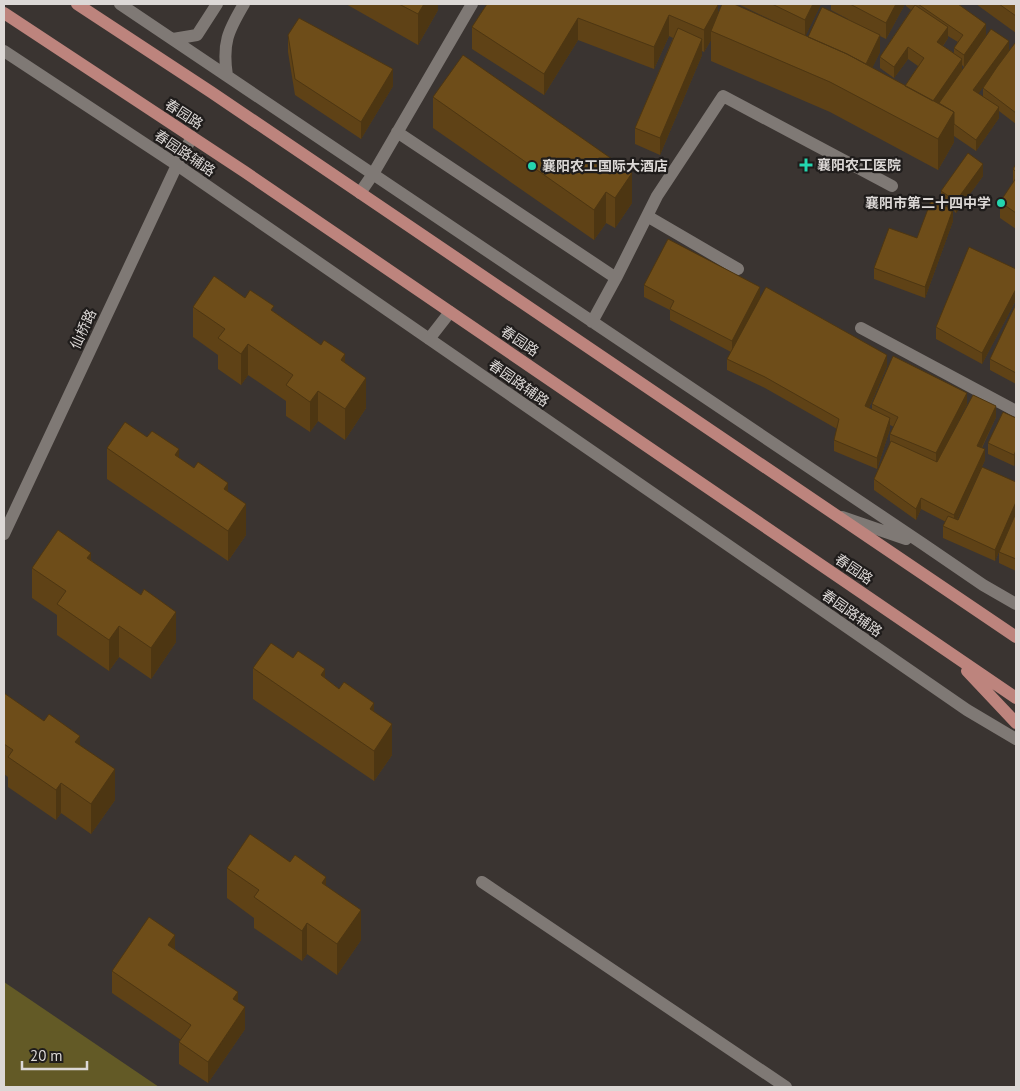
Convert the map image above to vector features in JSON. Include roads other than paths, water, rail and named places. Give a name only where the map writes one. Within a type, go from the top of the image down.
[{"type":"main road","points":[[77,4],[1016,637]]},
{"type":"main road","name":"春园路","points":[[4,13],[192,137],[1016,698]]},
{"type":"main road","points":[[950,653],[1016,723]]},
{"type":"street","points":[[120,4],[984,585],[1016,604]]},
{"type":"street","points":[[172,39],[197,35],[217,4]]},
{"type":"street","points":[[226,76],[224,59],[228,30],[244,4]]},
{"type":"street","points":[[360,193],[472,4]]},
{"type":"street","name":"春园路辅路","points":[[4,51],[177,165],[959,705],[1016,739]]},
{"type":"street","points":[[592,322],[657,196],[723,96],[892,186]]},
{"type":"street","points":[[397,132],[616,278]]},
{"type":"street","name":"仙桥路","points":[[4,534],[177,165],[192,137]]},
{"type":"street","points":[[647,216],[738,269]]},
{"type":"street","points":[[429,339],[450,312]]},
{"type":"street","points":[[861,328],[1016,411]]},
{"type":"street","points":[[837,516],[923,544]]},
{"type":"street","points":[[482,882],[786,1087]]},
{"type":"place","name":"襄阳农工医院","points":[[806,165]]},
{"type":"place","name":"襄阳农工国际大酒店","points":[[532,166]]},
{"type":"place","name":"襄阳市第二十四中学","points":[[1001,203]]}]
